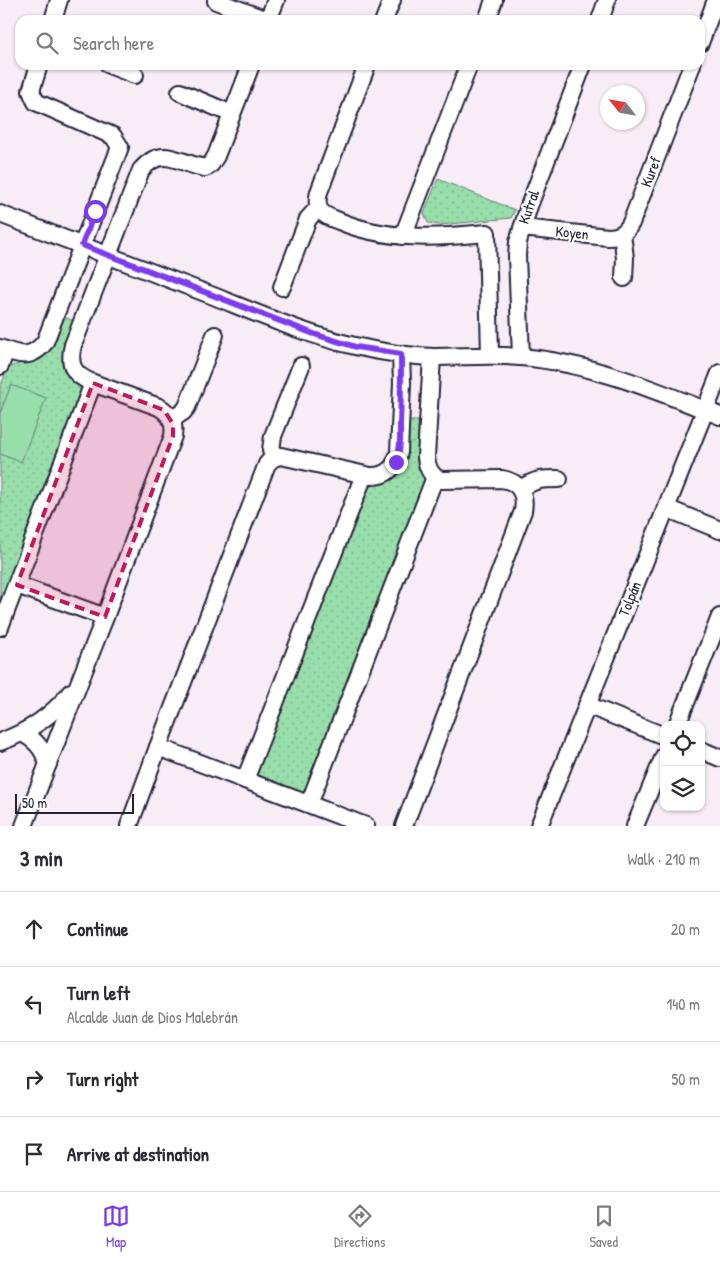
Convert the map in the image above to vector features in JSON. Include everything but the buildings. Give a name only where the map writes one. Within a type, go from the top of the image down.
[{"type":"street","points":[[54,15],[59,0]]},
{"type":"street","points":[[269,15],[276,0]]},
{"type":"street","points":[[386,15],[392,0]]},
{"type":"street","points":[[489,15],[494,0]]},
{"type":"street","points":[[602,15],[607,0]]},
{"type":"street","points":[[705,30],[716,0]]},
{"type":"street","points":[[216,1],[254,15]]},
{"type":"street","points":[[0,366],[3,349],[15,354],[26,355],[36,351],[45,342],[120,147],[113,136],[36,102],[31,91],[37,70]]},
{"type":"street","points":[[122,70],[135,75]]},
{"type":"street","points":[[24,826],[105,618],[174,429],[172,419],[159,407],[84,380],[74,371],[72,366],[70,359],[73,345],[142,170],[154,159],[163,157],[173,158],[198,167],[205,168],[211,164],[216,156],[249,70]]},
{"type":"street","points":[[365,70],[319,192],[318,208],[324,215],[362,230],[403,236],[450,237],[488,233],[490,355]]},
{"type":"street","points":[[403,236],[467,70]]},
{"type":"street","name":"Kutral","points":[[522,357],[518,242],[529,206],[581,70]]},
{"type":"street","name":"Kuref","points":[[622,234],[631,223],[690,70]]},
{"type":"street","points":[[180,92],[232,114]]},
{"type":"street","points":[[282,287],[308,219],[318,208]]},
{"type":"street","points":[[0,214],[327,339],[356,347],[401,354],[432,357],[490,355],[522,357],[570,364],[647,387],[713,413]]},
{"type":"street","name":"Koyen","points":[[522,228],[608,237],[622,234]]},
{"type":"street","points":[[622,234],[625,258],[624,278]]},
{"type":"street","points":[[172,419],[187,407],[216,335]]},
{"type":"street","points":[[129,826],[267,464],[273,458],[286,456],[364,475],[376,476],[386,473],[393,467],[398,457],[402,383],[401,354]]},
{"type":"street","points":[[404,826],[523,511],[524,498],[520,489],[514,483],[505,480],[446,481],[435,477],[428,467],[426,457],[432,357]]},
{"type":"street","points":[[273,458],[271,450],[273,436],[300,366]]},
{"type":"street","name":"Tolpán","points":[[539,826],[666,508],[713,413],[720,373]]},
{"type":"street","points":[[0,627],[92,383]]},
{"type":"street","points":[[246,780],[364,475]]},
{"type":"street","points":[[309,804],[435,477]]},
{"type":"street","points":[[520,489],[539,479],[559,479]]},
{"type":"street","points":[[666,508],[720,530]]},
{"type":"street","points":[[17,585],[105,618]]},
{"type":"street","points":[[678,721],[720,617]]},
{"type":"street","points":[[0,742],[22,733],[49,715],[81,678]]},
{"type":"street","points":[[587,705],[660,734]]},
{"type":"street","points":[[22,733],[38,745],[45,755],[48,764]]},
{"type":"street","points":[[158,747],[366,826]]},
{"type":"street","points":[[705,752],[720,758]]},
{"type":"street","points":[[636,826],[660,766]]},
{"type":"highlighted area","points":[[93,383],[164,410],[173,424],[173,436],[105,617],[17,585]]},
{"type":"green space","points":[[438,179],[515,210],[511,218],[440,225],[428,223],[424,213]]},
{"type":"green space","points":[[64,317],[74,321],[62,356],[62,363],[68,377],[82,391],[0,614],[0,388],[6,373],[11,367],[36,362],[49,351]]},
{"type":"green space","points":[[11,385],[46,398],[21,462],[0,454],[0,413]]},
{"type":"green space","points":[[408,421],[419,421],[417,463],[426,483],[305,794],[302,795],[257,776],[255,772],[367,488],[390,481],[402,470],[407,455]]},
{"type":"route","points":[[95,211],[82,245],[334,341],[356,347],[401,354],[400,445],[396,462]]}]
